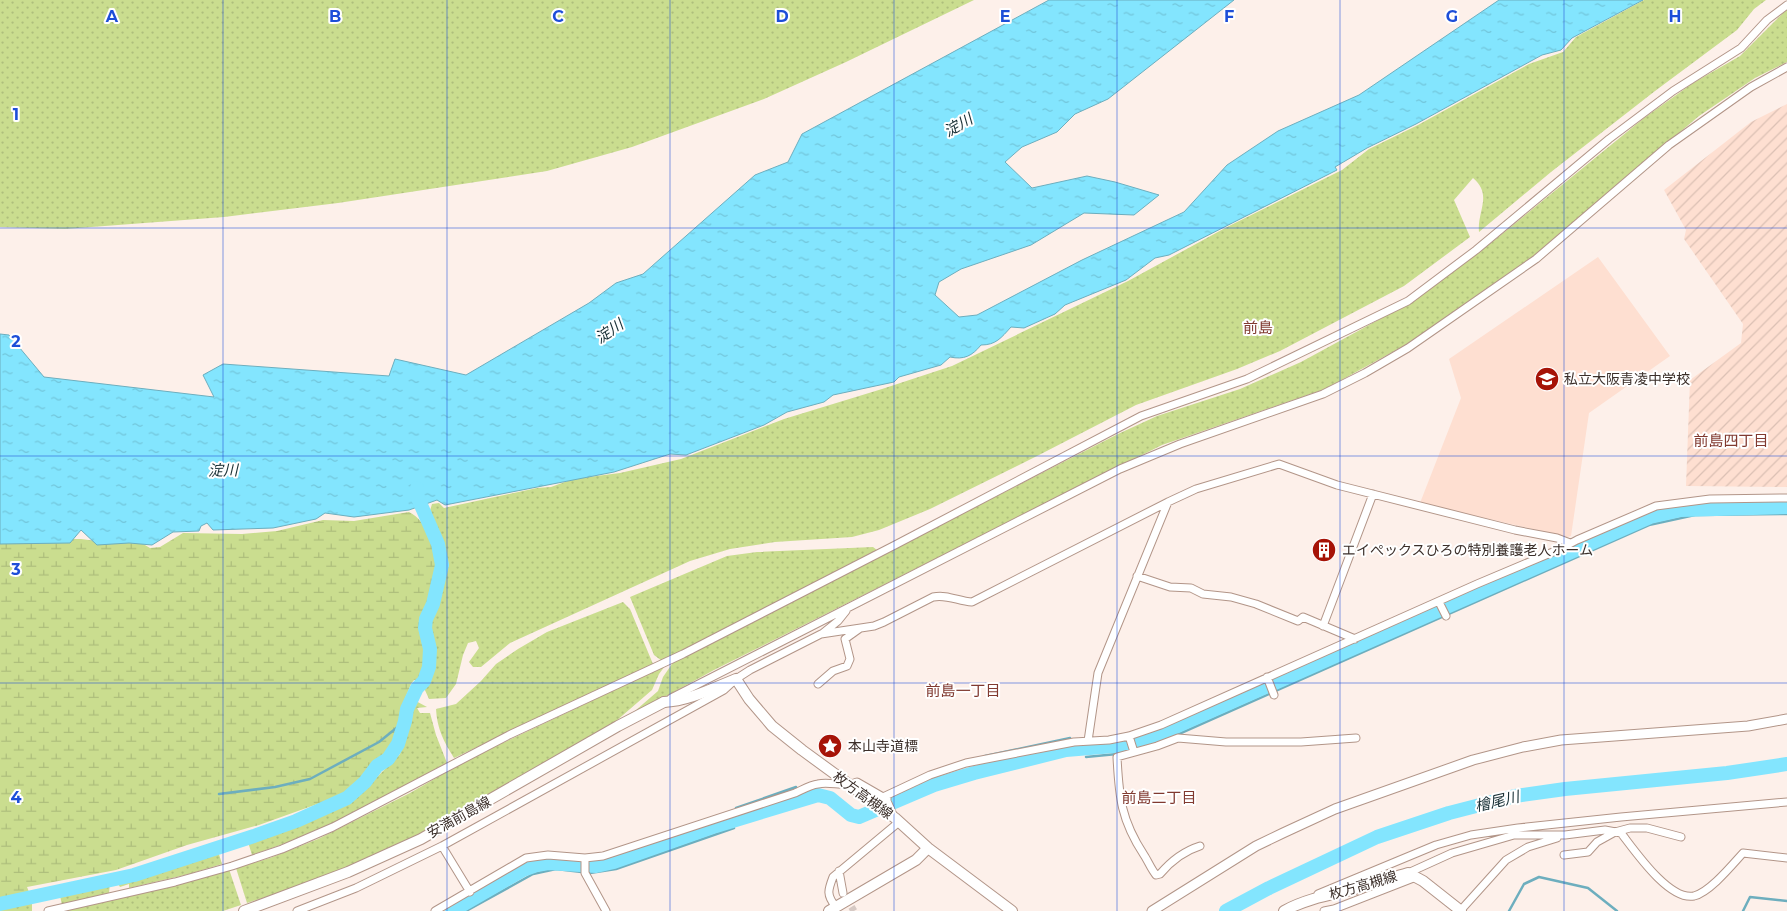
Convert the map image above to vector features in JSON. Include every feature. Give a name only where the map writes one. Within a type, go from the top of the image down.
[{"type":"main road","points":[[664,702],[675,702],[694,696],[736,679]]},
{"type":"main road","name":"枚方高槻線","points":[[736,679],[749,699],[772,726],[897,820],[928,848],[1012,911]]},
{"type":"main road","name":"安満前島線","points":[[244,911],[348,872],[421,839],[618,726],[664,702]]},
{"type":"main road","points":[[832,909],[916,860],[928,848]]},
{"type":"main road","name":"枚方高槻線","points":[[1284,911],[1297,904],[1412,875],[1458,910]]},
{"type":"street","points":[[48,911],[175,882],[232,866],[333,827],[509,735],[701,645],[1141,416],[1247,379],[1408,301],[1476,250],[1609,139],[1673,91],[1741,48],[1767,20],[1787,4]]},
{"type":"street","points":[[664,702],[1120,469],[1180,444],[1323,394],[1365,373],[1408,348],[1536,259],[1668,146],[1751,87],[1787,67]]},
{"type":"street","points":[[821,634],[884,622],[933,597],[942,595],[972,602],[1168,502],[1196,490],[1279,464],[1337,485],[1515,530],[1557,538],[1570,543]]},
{"type":"street","points":[[1323,626],[1373,494]]},
{"type":"street","points":[[435,911],[526,858],[548,855],[585,858],[623,851],[795,793],[816,784],[850,785],[857,782],[883,797],[930,775],[966,763],[1074,742],[1109,740],[1129,736],[1160,725],[1656,506],[1710,499],[1787,498]]},
{"type":"street","points":[[1088,741],[1098,673],[1168,502]]},
{"type":"street","points":[[1137,576],[1170,587],[1190,588],[1203,594],[1231,597],[1256,604],[1298,621],[1303,617],[1355,639]]},
{"type":"street","points":[[1439,602],[1446,616]]},
{"type":"street","points":[[297,911],[356,888],[442,846],[724,690],[750,670],[821,634],[838,621],[848,609]]},
{"type":"street","points":[[818,684],[833,671],[847,666],[850,659],[845,639],[861,627]]},
{"type":"street","points":[[1266,677],[1274,695]]},
{"type":"street","points":[[1152,911],[1205,880],[1256,846],[1291,829],[1335,809],[1473,760],[1523,747],[1561,740],[1748,726],[1787,719]]},
{"type":"street","points":[[1129,736],[1134,752]]},
{"type":"street","points":[[1200,846],[1191,849],[1169,864],[1160,874],[1156,875],[1127,825],[1119,796],[1118,757],[1178,738],[1226,742],[1301,742],[1356,738]]},
{"type":"street","points":[[832,909],[828,888],[833,877],[897,820],[887,802],[887,796]]},
{"type":"street","points":[[1297,904],[1436,845],[1471,835],[1622,817],[1787,802]]},
{"type":"street","points":[[1564,856],[1588,852],[1597,842],[1615,832],[1630,828],[1647,828],[1681,836]]},
{"type":"street","points":[[1324,911],[1335,910],[1412,875],[1452,853],[1514,835],[1564,835],[1605,830],[1622,833],[1642,861],[1671,890],[1683,896],[1694,896],[1702,892],[1719,878],[1743,853],[1787,858]]},
{"type":"street","points":[[1458,910],[1506,860],[1528,847],[1564,835]]},
{"type":"street","points":[[442,846],[470,892]]},
{"type":"street","points":[[585,858],[585,873],[606,911]]},
{"type":"street","points":[[839,871],[843,893]]},
{"type":"shaded area","points":[[1787,104],[1787,487],[1686,486],[1690,380],[1741,343],[1743,324],[1684,239],[1686,230],[1664,190],[1751,122]]},
{"type":"shaded area","name":"私立大阪青凌中学校","points":[[1598,257],[1670,356],[1589,413],[1571,536],[1567,537],[1420,503],[1461,398],[1449,359]]},
{"type":"green space","points":[[0,0],[974,0],[764,99],[632,147],[547,171],[338,203],[224,217],[65,229],[0,227]]},
{"type":"green space","points":[[1644,0],[1766,0],[1754,9],[1737,30],[1551,172],[1479,232],[1483,197],[1479,184],[1473,178],[1454,200],[1470,237],[1404,286],[1280,351],[1237,369],[1136,405],[930,509],[879,530],[852,537],[775,542],[730,549],[690,561],[510,643],[481,667],[473,667],[469,662],[479,648],[476,641],[468,643],[456,684],[446,698],[429,699],[424,688],[433,673],[430,619],[445,575],[445,556],[435,523],[429,514],[432,504],[439,503],[444,508],[537,488],[551,487],[573,479],[620,473],[681,459],[784,419],[952,366],[1128,281],[1227,227],[1342,170],[1369,149],[1418,125],[1529,64],[1563,52],[1576,37]]},
{"type":"green space","points":[[1787,9],[1787,62],[1755,78],[1699,116],[1535,255],[1409,343],[1325,389],[1162,445],[714,670],[628,717],[658,691],[663,677],[674,661],[1118,434],[1157,416],[1240,389],[1301,362],[1391,313],[1439,282],[1496,239],[1644,118],[1693,83],[1740,56]]},
{"type":"green space","points":[[409,512],[425,527],[431,538],[436,562],[436,574],[432,596],[420,623],[421,634],[428,653],[428,661],[421,680],[414,680],[411,684],[401,708],[399,733],[391,754],[374,763],[348,793],[259,825],[187,845],[116,870],[27,887],[29,892],[0,899],[0,539],[81,539],[96,541],[133,538],[150,548],[160,547],[183,533],[242,534],[277,531],[323,520],[354,521]]},
{"type":"green space","points":[[873,547],[877,550],[662,661],[654,655],[630,597],[727,556],[757,552]]},
{"type":"green space","points":[[623,602],[630,609],[653,664],[454,758],[442,735],[436,709],[456,704],[496,664],[547,632]]},
{"type":"green space","points":[[665,666],[652,690],[608,728],[423,833],[360,863],[247,903],[236,868],[270,858],[318,839],[410,793],[469,759]]},
{"type":"green space","points":[[414,700],[427,707],[417,708],[420,713],[430,713],[447,763],[342,819],[297,839],[252,855],[248,842],[308,820],[349,800],[377,777],[400,754],[409,724],[409,704]]},
{"type":"green space","points":[[218,851],[222,864],[129,888],[129,884],[120,887],[117,882]]},
{"type":"green space","points":[[229,869],[241,905],[223,911],[65,911],[161,889]]},
{"type":"green space","points":[[110,883],[109,893],[62,905],[59,891]]},
{"type":"green space","points":[[32,898],[32,911],[0,911],[0,905]]},
{"type":"water","name":"淀川","points":[[1049,0],[1234,0],[1108,99],[1075,114],[1057,132],[1022,147],[1005,162],[1032,188],[1087,176],[1159,195],[1134,215],[1084,213],[1031,245],[961,269],[939,282],[935,295],[959,317],[977,315],[1082,260],[1184,212],[1227,165],[1278,131],[1359,95],[1499,0],[1643,0],[1572,38],[1561,50],[1542,55],[1416,124],[1367,148],[1335,167],[1337,170],[1169,255],[1155,258],[1126,280],[1065,305],[1055,314],[1024,328],[1011,327],[998,340],[991,344],[981,345],[967,356],[959,358],[950,357],[941,365],[899,377],[894,382],[833,395],[824,402],[787,412],[764,425],[686,455],[670,454],[614,472],[445,505],[437,500],[409,510],[354,517],[325,513],[316,519],[273,528],[213,530],[207,523],[201,526],[199,531],[173,532],[152,545],[129,543],[97,545],[81,530],[70,543],[0,544],[0,334],[9,335],[44,377],[214,397],[203,375],[223,364],[389,376],[395,359],[466,375],[589,303],[616,283],[643,274],[755,175],[788,162],[802,134]]},
{"type":"waterway","points":[[0,904],[134,875],[254,836],[296,821],[347,798],[365,782],[377,766],[388,759],[398,744],[407,709],[417,688],[424,681],[429,667],[430,649],[425,628],[426,619],[433,604],[442,565],[438,544],[417,496],[417,488]]},
{"type":"waterway","points":[[452,911],[523,870],[537,865],[548,863],[596,866],[614,862],[716,826],[818,795],[830,798],[851,815],[859,817],[934,785],[974,773],[1066,750],[1126,745],[1148,739],[1650,517],[1681,510],[1787,507]]},
{"type":"waterway","points":[[1172,737],[1649,525],[1695,515],[1787,514]]},
{"type":"waterway","points":[[219,794],[275,787],[310,779],[379,742],[405,721]]},
{"type":"waterway","points":[[985,756],[1070,738]]},
{"type":"waterway","points":[[1086,757],[1117,754]]},
{"type":"waterway","name":"檜尾川","points":[[1226,911],[1269,888],[1377,837],[1449,813],[1515,796],[1565,789],[1727,773],[1787,764]]},
{"type":"waterway","points":[[736,808],[796,787]]},
{"type":"waterway","points":[[466,911],[533,874],[556,869],[590,873],[616,869],[734,828]]},
{"type":"waterway","points":[[1509,911],[1524,884],[1539,877],[1588,888],[1617,911]]},
{"type":"waterway","points":[[1743,911],[1750,897],[1787,901]]},
{"type":"tunnel","points":[[846,898],[854,911]]},
{"type":"place","name":"私立大阪青凌中学校","points":[[1547,379]]},
{"type":"place","name":"エイぺックスひろの特別養護老人ホーム","points":[[1324,550]]},
{"type":"place","name":"本山寺道標","points":[[830,746]]},
{"type":"district","name":"前島","points":[[1258,327]]},
{"type":"district","name":"前島四丁目","points":[[1731,440]]},
{"type":"district","name":"前島一丁目","points":[[963,690]]},
{"type":"district","name":"前島二丁目","points":[[1159,797]]}]
